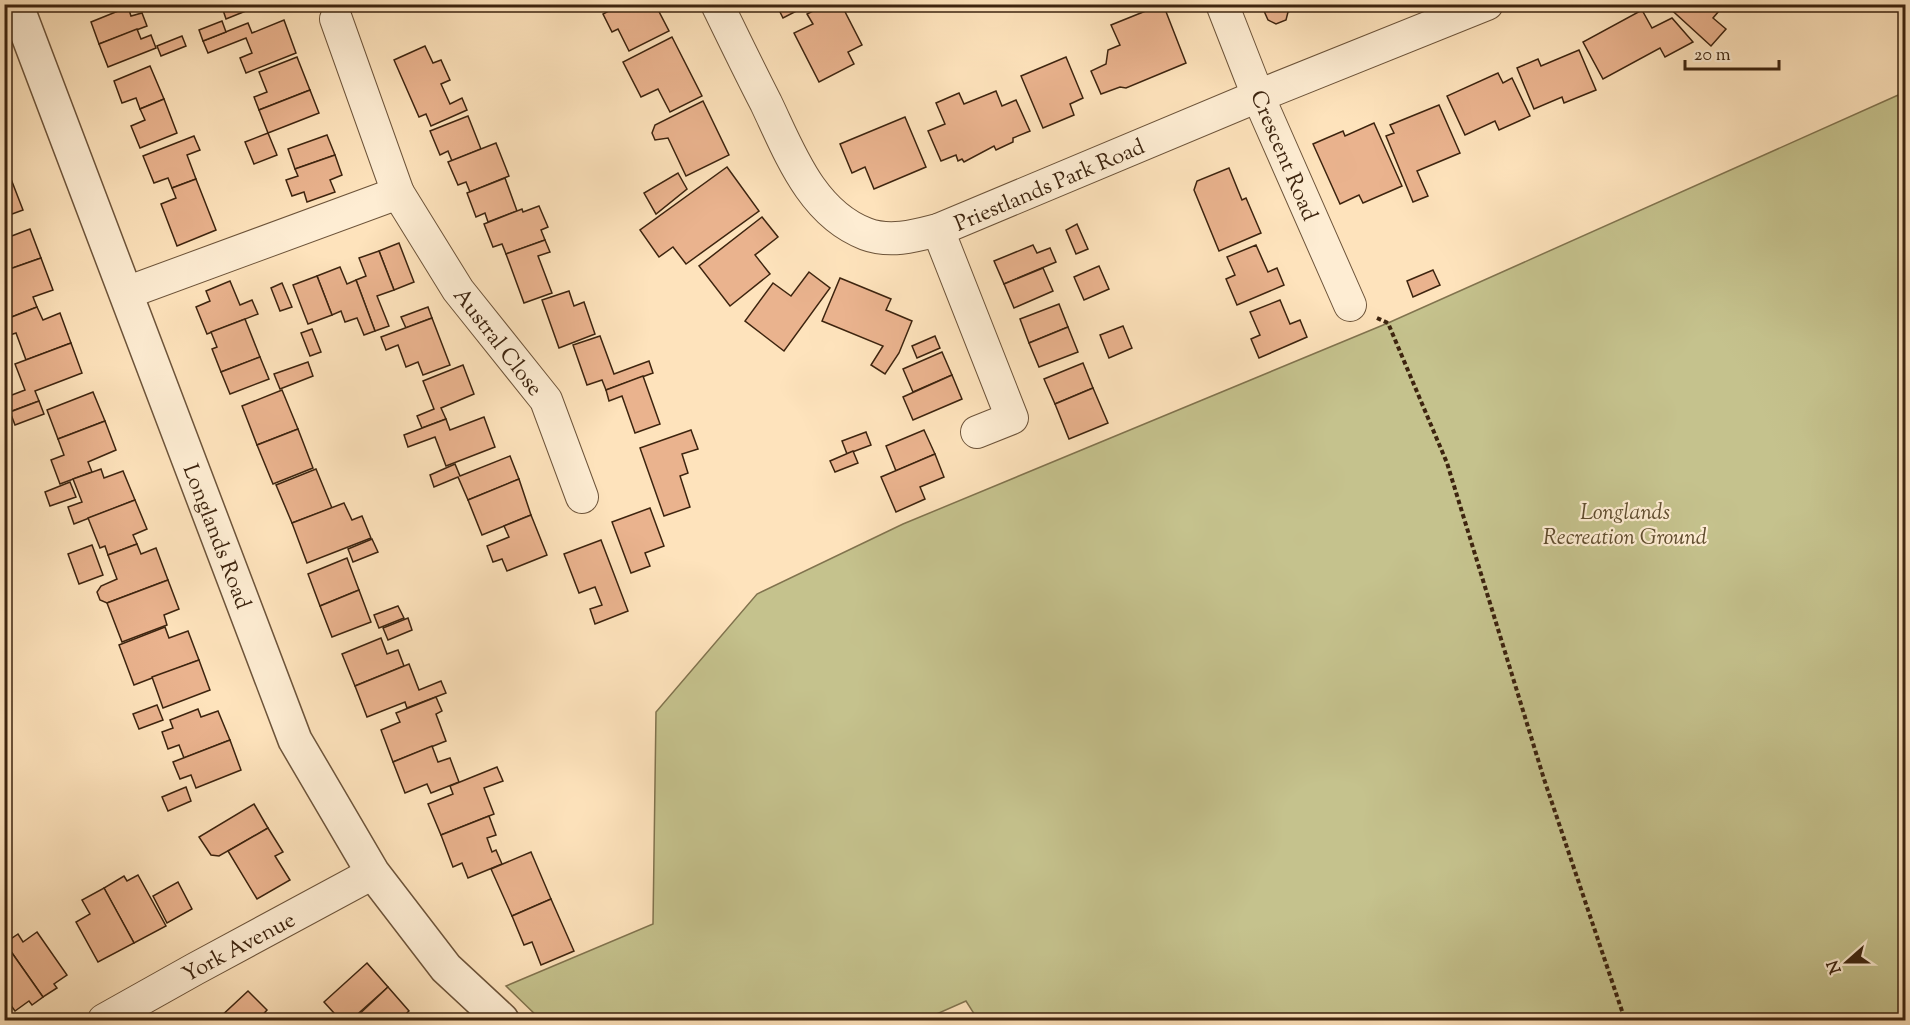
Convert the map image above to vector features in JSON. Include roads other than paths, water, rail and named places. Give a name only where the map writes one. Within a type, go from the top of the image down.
[{"type":"street","name":"Longlands Road","points":[[16,4],[295,740],[373,873],[446,968],[502,1020]]},
{"type":"street","name":"Priestlands Park Road","points":[[717,4],[801,174],[820,201],[841,219],[866,234],[885,238],[912,237],[938,230],[1258,96],[1487,4]]},
{"type":"street","name":"Crescent Road","points":[[1222,4],[1258,96],[1350,305]]},
{"type":"street","name":"Austral Close","points":[[336,19],[398,193],[458,290],[546,400],[582,498]]},
{"type":"street","points":[[126,293],[398,193]]},
{"type":"street","points":[[938,230],[1012,418],[977,432]]},
{"type":"street","name":"York Avenue","points":[[104,1020],[373,873]]},
{"type":"park label","name":"Longlands Recreation Ground","points":[[1625,524]]}]
